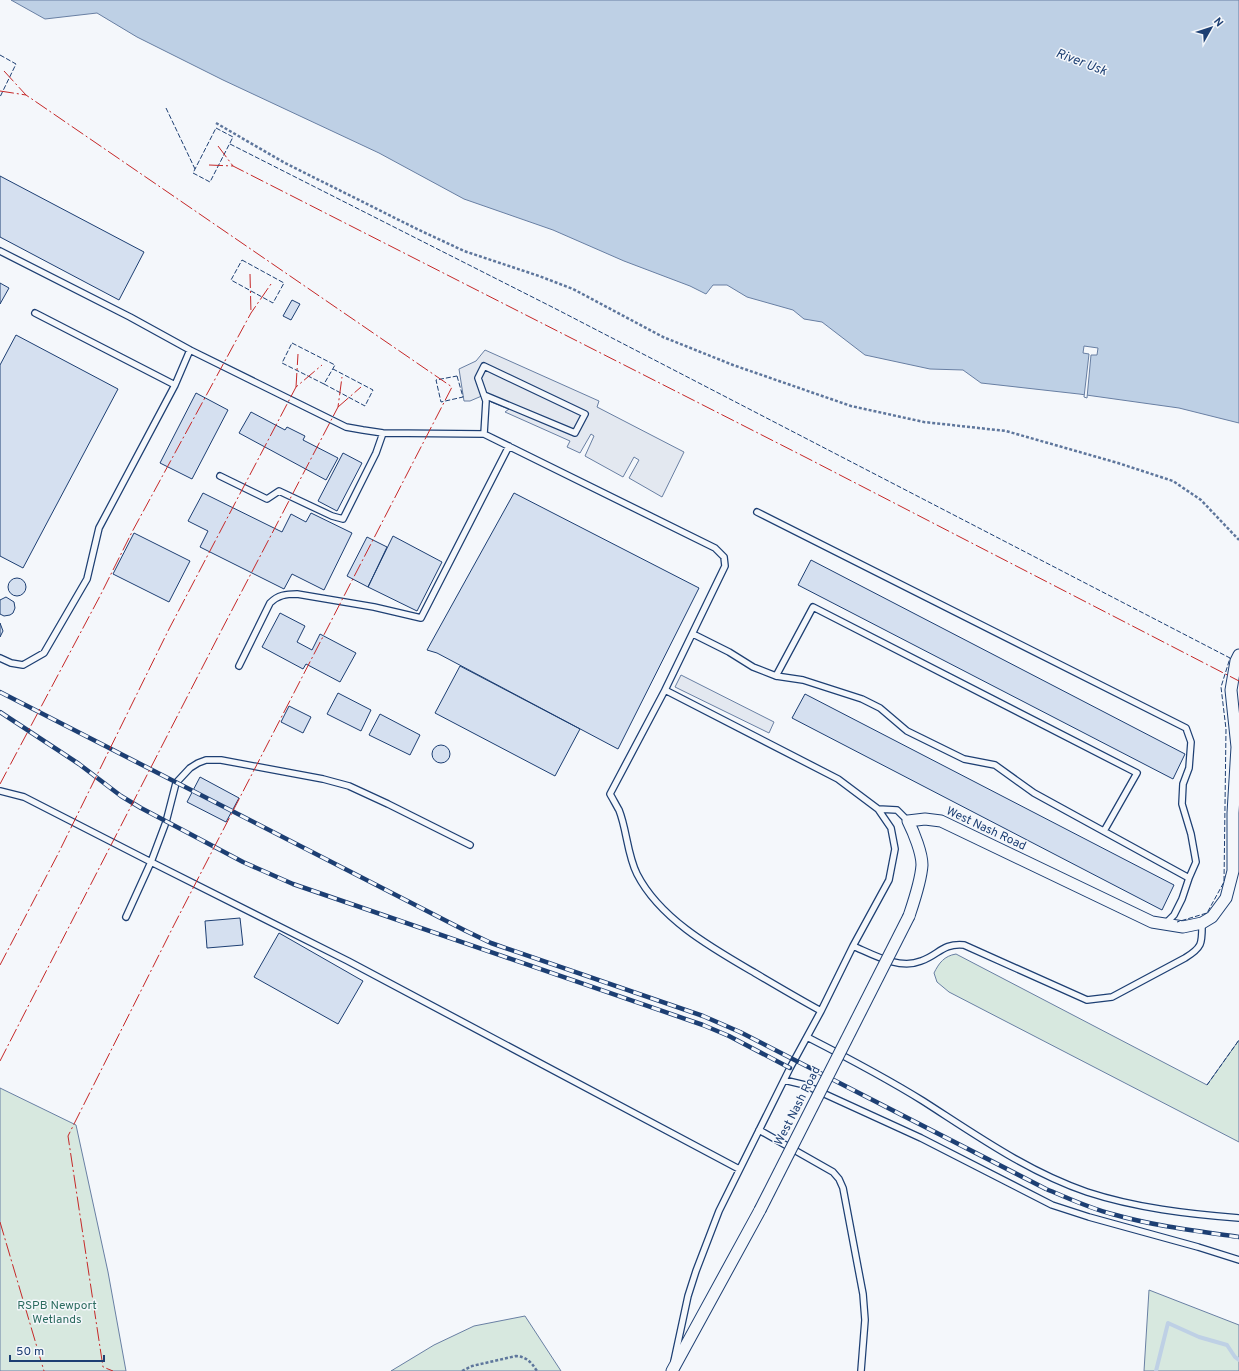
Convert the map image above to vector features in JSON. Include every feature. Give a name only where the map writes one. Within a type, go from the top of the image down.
[{"type":"street","name":"West Nash Road","points":[[672,1371],[760,1210],[909,916],[922,865],[916,838],[908,821],[924,819],[941,821],[1152,922],[1183,927],[1202,923],[1212,917],[1226,898],[1233,872],[1233,813],[1237,747],[1231,690],[1236,661],[1239,655]]},
{"type":"lane","points":[[0,251],[130,317],[190,350],[346,426],[383,433],[484,434],[715,548],[724,557],[725,566],[665,690],[610,794],[619,810],[629,851],[637,874],[648,893],[659,906],[679,924],[731,959],[820,1011]]},
{"type":"lane","points":[[35,313],[175,385]]},
{"type":"lane","points":[[0,658],[11,664],[23,665],[44,653],[87,579],[99,528],[175,385],[190,350]]},
{"type":"lane","points":[[484,395],[575,433],[585,414],[484,366],[478,378],[486,401],[484,434]]},
{"type":"lane","points":[[220,476],[267,499],[279,491],[332,516],[343,519],[347,515],[376,453],[383,433]]},
{"type":"lane","points":[[239,666],[270,603],[276,598],[285,594],[297,594],[374,607],[421,618],[509,446]]},
{"type":"lane","points":[[757,512],[1186,728],[1191,742],[1189,768],[1182,784],[1182,804],[1191,834],[1196,862],[1188,878],[1182,899],[1174,915],[1164,925]]},
{"type":"lane","points":[[776,676],[813,608],[1137,773],[1104,831]]},
{"type":"lane","points":[[693,634],[729,652],[753,667],[776,676],[802,680],[862,699],[880,708],[907,731],[964,759],[995,765],[1034,793],[1188,878]]},
{"type":"lane","points":[[665,690],[838,779],[878,809],[890,828],[895,849],[889,880],[852,946],[718,1211],[696,1271],[679,1332],[672,1371]]},
{"type":"lane","points":[[126,917],[151,862],[166,822],[176,783],[190,768],[206,760],[221,760],[308,776],[349,786],[470,846]]},
{"type":"lane","points":[[0,791],[24,797],[348,961],[739,1169]]},
{"type":"lane","points":[[878,809],[897,810],[908,821]]},
{"type":"lane","points":[[852,946],[895,962],[913,964],[922,961],[946,947],[964,945],[1087,1000],[1112,997],[1195,952],[1202,942],[1202,923]]},
{"type":"lane","points":[[807,1037],[857,1062],[923,1101],[953,1122],[996,1148],[1042,1173],[1086,1192],[1132,1205],[1201,1215],[1239,1218]]},
{"type":"lane","points":[[784,1080],[805,1085],[921,1138],[1052,1205],[1089,1218],[1198,1247],[1239,1260]]},
{"type":"lane","points":[[759,1130],[833,1172],[839,1179],[843,1188],[863,1294],[865,1320],[861,1371]]},
{"type":"path","points":[[216,123],[284,163],[417,229],[464,251],[540,276],[573,289],[663,337],[733,365],[851,406],[924,422],[1006,432],[1118,463],[1173,481],[1201,500],[1239,540]]},
{"type":"path","points":[[462,1371],[472,1366],[522,1356],[528,1359],[536,1371]]},
{"type":"green space","points":[[956,954],[1207,1085],[1239,1040],[1239,1142],[949,992],[937,982],[934,973],[942,960],[948,956]]},
{"type":"green space","name":"RSPB Newport Wetlands","points":[[0,1088],[76,1125],[108,1272],[126,1371],[0,1371]]},
{"type":"green space","points":[[1149,1290],[1239,1325],[1239,1371],[1144,1371]]},
{"type":"green space","points":[[525,1316],[561,1371],[391,1371],[434,1345],[474,1326]]},
{"type":"shaded area","points":[[485,350],[599,401],[597,407],[684,452],[662,497],[629,478],[639,460],[634,457],[623,477],[585,456],[594,436],[591,434],[580,453],[567,447],[570,441],[505,412],[509,409],[491,402],[490,397],[484,395],[470,401],[464,401],[459,369],[476,361]]},
{"type":"shaded area","points":[[681,675],[774,722],[769,733],[675,687]]},
{"type":"water","name":"River Usk","points":[[11,0],[1239,0],[1239,423],[1179,408],[1079,394],[981,383],[963,370],[930,369],[865,355],[822,322],[804,319],[793,310],[747,297],[727,285],[713,285],[706,294],[690,286],[624,261],[553,230],[464,199],[379,153],[223,80],[137,37],[97,13],[45,19]]},
{"type":"pier","points":[[1084,346],[1098,348],[1097,355],[1091,355],[1087,398],[1084,397],[1089,354],[1083,353]]},
{"type":"building","points":[[0,176],[144,252],[119,300],[0,237]]},
{"type":"building","points":[[0,283],[9,288],[0,304]]},
{"type":"building","points":[[292,300],[300,304],[291,320],[283,316]]},
{"type":"building","points":[[16,335],[118,389],[23,568],[0,556],[0,365]]},
{"type":"building","points":[[196,393],[228,410],[192,479],[160,463]]},
{"type":"building","points":[[251,412],[285,430],[287,427],[305,436],[303,440],[338,458],[326,480],[239,433]]},
{"type":"building","points":[[343,453],[362,463],[337,511],[318,501]]},
{"type":"building","points":[[203,493],[282,532],[291,514],[306,522],[311,513],[352,533],[324,590],[292,574],[284,589],[200,547],[208,531],[188,521]]},
{"type":"building","points":[[514,493],[699,588],[618,749],[437,653],[427,650]]},
{"type":"building","points":[[134,533],[190,561],[169,602],[113,574]]},
{"type":"building","points":[[393,536],[442,562],[417,611],[368,587]]},
{"type":"building","points":[[367,537],[387,547],[368,587],[347,576]]},
{"type":"building","points":[[811,560],[1185,754],[1173,779],[798,585]]},
{"type":"building","points":[[13,578],[21,578],[26,583],[24,594],[21,596],[13,596],[8,591],[8,583]]},
{"type":"building","points":[[6,597],[14,602],[15,608],[13,613],[4,616],[0,614],[0,600]]},
{"type":"building","points":[[280,613],[305,626],[297,642],[312,650],[320,634],[356,653],[340,682],[306,664],[303,669],[262,647]]},
{"type":"building","points":[[0,623],[3,631],[0,637]]},
{"type":"building","points":[[460,666],[580,729],[555,776],[435,713]]},
{"type":"building","points":[[338,693],[371,710],[361,731],[327,714]]},
{"type":"building","points":[[805,694],[1174,885],[1162,910],[792,718]]},
{"type":"building","points":[[289,706],[311,717],[303,733],[281,722]]},
{"type":"building","points":[[380,714],[420,735],[410,755],[369,735]]},
{"type":"building","points":[[441,745],[447,748],[450,754],[447,760],[441,763],[435,760],[432,754],[435,748]]},
{"type":"building","points":[[200,777],[239,798],[226,822],[187,802]]},
{"type":"building","points":[[240,918],[243,945],[207,948],[205,921]]},
{"type":"building","points":[[279,933],[363,981],[338,1024],[254,977]]},
{"type":"waterway","points":[[1156,1371],[1168,1323],[1199,1337],[1227,1345],[1235,1357],[1239,1360]]},
{"type":"railway","points":[[0,692],[491,943],[703,1016],[740,1032],[1046,1189],[1103,1212],[1175,1228],[1239,1237]]},
{"type":"railway","points":[[0,712],[79,764],[121,796],[243,862],[293,884],[703,1025],[729,1036],[790,1068]]},
{"type":"fence","points":[[0,55],[16,64],[0,97]]},
{"type":"fence","points":[[166,108],[195,169]]},
{"type":"fence","points":[[216,128],[233,137],[210,182],[193,173],[216,128]]},
{"type":"fence","points":[[230,144],[558,310],[1230,658],[1221,687],[1226,729],[1224,882],[1207,913],[1177,922]]},
{"type":"fence","points":[[242,260],[284,283],[273,303],[231,280],[242,260]]},
{"type":"fence","points":[[292,343],[335,365],[324,384],[282,363],[292,343]]},
{"type":"fence","points":[[324,384],[365,406],[373,390],[333,369]]},
{"type":"fence","points":[[457,376],[463,397],[441,402],[436,380],[457,376]]},
{"type":"fence","points":[[1207,1085],[1239,1040]]},
{"type":"power","points":[[4,71],[26,95],[452,387],[174,925],[68,1136],[103,1367],[113,1371]]},
{"type":"power","points":[[0,91],[26,95]]},
{"type":"power","points":[[218,146],[233,166]]},
{"type":"power","points":[[209,165],[233,166],[807,458],[1239,681]]},
{"type":"power","points":[[250,274],[251,313]]},
{"type":"power","points":[[0,784],[100,596],[132,532],[251,313],[271,284]]},
{"type":"power","points":[[296,387],[298,354]]},
{"type":"power","points":[[0,965],[58,854],[169,629],[296,387],[322,365]]},
{"type":"power","points":[[0,1061],[338,407],[342,377]]},
{"type":"power","points":[[338,407],[361,387]]},
{"type":"power","points":[[0,1222],[44,1371]]}]
